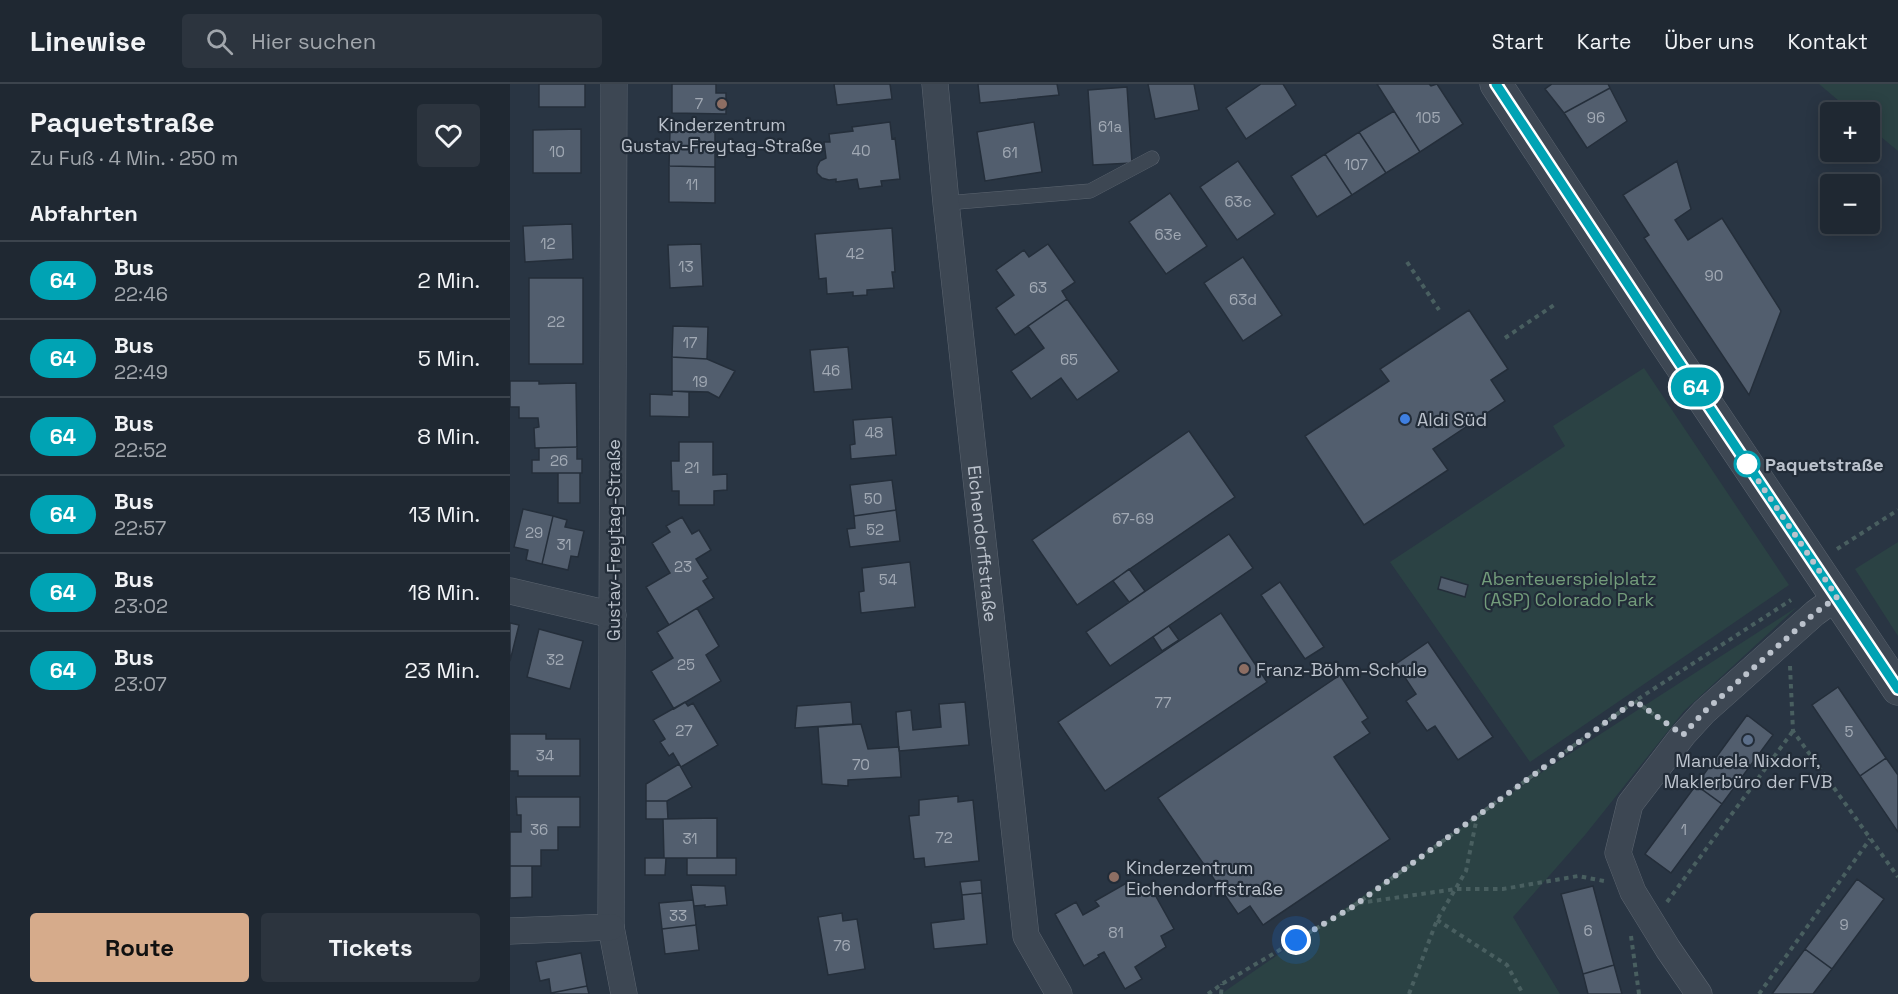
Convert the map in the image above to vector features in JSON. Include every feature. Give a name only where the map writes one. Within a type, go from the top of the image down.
[{"type":"street","name":"Gustav-Freytag-Straße","points":[[614,84],[611,927],[624,994]]},
{"type":"street","name":"Eichendorffstraße","points":[[935,84],[1026,936],[1059,994]]},
{"type":"street","points":[[1496,84],[1898,689]]},
{"type":"street","points":[[510,591],[613,615]]},
{"type":"street","points":[[1699,994],[1633,892],[1618,852],[1630,804],[1683,735],[1704,712],[1815,613],[1837,597]]},
{"type":"street","points":[[510,931],[611,927]]},
{"type":"lane","points":[[946,203],[1090,191],[1152,158]]},
{"type":"path","points":[[1407,262],[1439,310]]},
{"type":"path","points":[[1505,338],[1557,303]]},
{"type":"path","points":[[1837,549],[1898,510]]},
{"type":"path","points":[[1208,994],[1358,903],[1635,701],[1793,599]]},
{"type":"path","points":[[1790,662],[1793,731],[1898,877]]},
{"type":"path","points":[[1635,701],[1683,735]]},
{"type":"path","points":[[1666,902],[1793,731]]},
{"type":"path","points":[[1409,994],[1437,920],[1466,871],[1478,816]]},
{"type":"path","points":[[1760,994],[1870,839]]},
{"type":"path","points":[[1358,903],[1456,890],[1503,889],[1578,876],[1611,882]]},
{"type":"path","points":[[1437,920],[1507,965],[1523,994]]},
{"type":"path","points":[[1221,994],[1222,984]]},
{"type":"green space","points":[[1819,84],[1898,84],[1898,151],[1880,136],[1880,102],[1840,102]]},
{"type":"green space","name":"Abenteuerspielplatz (ASP) Colorado Park","points":[[1644,368],[1789,585],[1530,762],[1390,562],[1565,446],[1553,426]]},
{"type":"green space","points":[[1898,542],[1898,636],[1855,569]]},
{"type":"green space","points":[[1797,607],[1684,711],[1585,835],[1513,917],[1560,994],[1221,994],[1551,766]]},
{"type":"building","points":[[539,84],[585,84],[585,107],[539,107]]},
{"type":"building","points":[[672,84],[716,84],[716,93],[726,93],[726,114],[672,113]]},
{"type":"building","points":[[834,84],[890,84],[892,99],[837,105]]},
{"type":"building","points":[[978,84],[1057,84],[1059,95],[980,103]]},
{"type":"building","points":[[1148,84],[1194,84],[1199,110],[1155,119]]},
{"type":"building","points":[[1261,84],[1283,84],[1296,105],[1246,139],[1226,108]]},
{"type":"building","points":[[1377,84],[1429,84],[1431,86],[1437,84],[1463,124],[1420,152]]},
{"type":"building","points":[[1552,84],[1608,84],[1610,88],[1564,113],[1545,89]]},
{"type":"building","points":[[1127,87],[1132,163],[1093,165],[1088,90]]},
{"type":"building","points":[[1610,88],[1627,121],[1587,148],[1564,113]]},
{"type":"building","points":[[1394,111],[1420,152],[1386,173],[1359,132]]},
{"type":"building","points":[[890,122],[892,139],[895,138],[900,179],[881,181],[882,186],[859,189],[857,179],[836,182],[836,179],[822,178],[817,173],[820,161],[826,158],[824,142],[830,142],[829,134],[853,131],[852,127]]},
{"type":"building","points":[[1034,122],[1042,172],[985,181],[977,132]]},
{"type":"building","points":[[581,129],[581,173],[533,173],[533,130]]},
{"type":"building","points":[[670,131],[715,131],[715,167],[669,166]]},
{"type":"building","points":[[1359,132],[1386,173],[1352,195],[1325,154]]},
{"type":"building","points":[[1325,154],[1352,195],[1317,217],[1291,176]]},
{"type":"building","points":[[1238,161],[1275,214],[1237,240],[1200,187]]},
{"type":"building","points":[[1677,161],[1691,209],[1675,220],[1688,240],[1722,218],[1781,311],[1749,395],[1644,238],[1649,235],[1623,195]]},
{"type":"building","points":[[669,166],[715,167],[715,203],[669,202]]},
{"type":"building","points":[[1170,193],[1207,246],[1166,274],[1129,222]]},
{"type":"building","points":[[572,224],[573,259],[525,262],[523,226]]},
{"type":"building","points":[[892,228],[894,288],[867,290],[867,295],[853,296],[853,292],[827,294],[826,278],[819,279],[815,234]]},
{"type":"building","points":[[701,244],[703,286],[670,288],[668,245]]},
{"type":"building","points":[[1048,244],[1075,282],[1062,291],[1067,299],[1015,335],[996,308],[1014,295],[996,270],[1024,250],[1029,257]]},
{"type":"building","points":[[1243,257],[1282,315],[1243,341],[1204,283]]},
{"type":"building","points":[[529,278],[583,278],[583,364],[529,364]]},
{"type":"building","points":[[1067,299],[1119,371],[1077,400],[1061,378],[1031,399],[1011,371],[1044,348],[1028,326]]},
{"type":"building","name":"Aldi Süd","points":[[1469,310],[1508,369],[1491,380],[1505,401],[1433,449],[1448,470],[1364,525],[1305,436],[1389,381],[1380,369]]},
{"type":"building","points":[[673,326],[708,327],[707,359],[672,357]]},
{"type":"building","points":[[848,347],[852,389],[814,392],[810,350]]},
{"type":"building","points":[[672,357],[707,359],[735,371],[719,398],[708,392],[672,391]]},
{"type":"building","points":[[510,381],[539,381],[539,384],[576,383],[577,447],[535,448],[534,428],[539,427],[538,418],[519,418],[519,407],[510,407]]},
{"type":"building","points":[[672,391],[689,392],[689,417],[650,416],[650,394],[672,395]]},
{"type":"building","points":[[892,417],[896,455],[851,459],[850,445],[855,444],[853,420]]},
{"type":"building","points":[[1189,431],[1235,497],[1077,605],[1032,540]]},
{"type":"building","points":[[679,442],[713,442],[713,475],[727,474],[727,490],[714,491],[714,505],[679,505],[679,491],[672,491],[671,461],[679,461]]},
{"type":"building","points":[[577,447],[577,459],[582,459],[582,473],[532,473],[532,460],[539,460],[539,448]]},
{"type":"building","points":[[558,473],[580,473],[580,503],[558,503]]},
{"type":"building","points":[[892,480],[896,510],[854,516],[850,485]]},
{"type":"building","points":[[523,509],[553,516],[542,564],[526,560],[528,550],[514,547]]},
{"type":"building","points":[[896,510],[900,541],[850,547],[847,529],[855,528],[854,516]]},
{"type":"building","points":[[553,516],[567,520],[565,527],[584,531],[578,557],[571,556],[568,570],[542,564]]},
{"type":"building","points":[[682,517],[692,534],[699,530],[711,550],[696,559],[708,578],[703,581],[714,598],[669,625],[646,587],[670,573],[652,543],[670,532],[666,526]]},
{"type":"building","points":[[1229,534],[1253,568],[1110,666],[1086,632]]},
{"type":"building","points":[[910,562],[915,607],[861,613],[859,592],[864,591],[862,568]]},
{"type":"building","points":[[1129,569],[1145,591],[1129,602],[1113,581]]},
{"type":"building","points":[[1441,577],[1468,585],[1465,597],[1438,589]]},
{"type":"building","points":[[1280,582],[1324,647],[1305,659],[1261,595]]},
{"type":"building","points":[[697,608],[719,646],[706,655],[721,681],[674,709],[651,671],[673,658],[657,632]]},
{"type":"building","points":[[1221,613],[1267,682],[1105,791],[1058,722]]},
{"type":"building","points":[[510,623],[519,625],[510,661]]},
{"type":"building","points":[[1169,626],[1179,640],[1162,651],[1153,637]]},
{"type":"building","points":[[539,629],[583,641],[570,689],[527,677]]},
{"type":"building","points":[[1428,642],[1493,737],[1458,760],[1435,726],[1427,731],[1406,701],[1416,694],[1396,664]]},
{"type":"building","points":[[1340,675],[1368,718],[1362,722],[1370,733],[1334,757],[1390,839],[1263,925],[1250,906],[1238,914],[1158,798]]},
{"type":"building","points":[[1838,687],[1886,758],[1860,776],[1812,705]]},
{"type":"building","points":[[685,702],[688,706],[693,703],[718,745],[681,767],[673,753],[669,756],[660,742],[665,739],[653,720]]},
{"type":"building","points":[[851,702],[853,724],[795,728],[797,706]]},
{"type":"building","points":[[965,702],[969,745],[899,751],[896,712],[911,710],[913,730],[941,727],[939,704]]},
{"type":"building","points":[[1747,715],[1773,735],[1722,804],[1696,785]]},
{"type":"building","points":[[861,724],[868,749],[899,747],[901,777],[848,780],[848,786],[822,784],[818,727]]},
{"type":"building","points":[[510,734],[546,734],[546,739],[580,739],[580,776],[518,776],[518,771],[510,771]]},
{"type":"building","points":[[1886,758],[1898,775],[1898,832],[1860,776]]},
{"type":"building","points":[[679,764],[692,787],[667,801],[646,801],[646,784]]},
{"type":"building","points":[[1696,785],[1722,804],[1671,873],[1645,854]]},
{"type":"building","points":[[958,796],[958,802],[973,800],[979,861],[925,867],[924,858],[914,859],[909,816],[919,815],[919,800]]},
{"type":"building","points":[[516,797],[580,797],[580,827],[558,827],[558,850],[541,850],[541,866],[510,866],[510,832],[521,832],[521,815],[517,815]]},
{"type":"building","points":[[646,801],[667,801],[668,819],[646,819]]},
{"type":"building","points":[[717,818],[717,858],[664,858],[663,819]]},
{"type":"building","points":[[645,858],[666,858],[665,875],[645,875]]},
{"type":"building","points":[[687,858],[736,858],[736,875],[687,875]]},
{"type":"building","points":[[510,866],[532,866],[532,897],[510,898]]},
{"type":"building","points":[[1857,879],[1884,899],[1832,969],[1805,949]]},
{"type":"building","points":[[981,880],[982,893],[962,895],[960,882]]},
{"type":"building","points":[[1130,881],[1135,891],[1149,884],[1174,929],[1161,936],[1166,947],[1135,967],[1142,979],[1125,989],[1104,952],[1084,966],[1055,914],[1076,902],[1083,915],[1099,906],[1095,901]]},
{"type":"building","points":[[691,885],[725,886],[727,905],[694,906]]},
{"type":"building","points":[[1593,886],[1614,965],[1583,974],[1561,894]]},
{"type":"building","points":[[982,893],[987,944],[934,949],[931,923],[964,919],[962,895]]},
{"type":"building","points":[[693,900],[696,925],[662,929],[659,903]]},
{"type":"building","points":[[842,913],[843,921],[857,919],[865,969],[828,975],[818,917]]},
{"type":"building","points":[[696,925],[699,950],[665,954],[662,929]]},
{"type":"building","points":[[1805,949],[1832,969],[1813,994],[1772,994]]},
{"type":"building","points":[[581,953],[587,986],[551,993],[549,979],[540,981],[536,962]]},
{"type":"building","points":[[1614,965],[1622,994],[1588,994],[1583,974]]},
{"type":"building","points":[[587,986],[589,994],[551,993]]},
{"type":"bus line","name":"64","points":[[1496,84],[1898,689]]},
{"type":"place","name":"Kinderzentrum Gustav-Freytag-Straße","points":[[722,104]]},
{"type":"place","name":"Aldi Süd","points":[[1405,419]]},
{"type":"place","name":"Paquetstraße","points":[[1747,464]]},
{"type":"place","name":"Franz-Böhm-Schule","points":[[1244,669]]},
{"type":"place","name":"Manuela Nixdorf, Maklerbüro der FVB","points":[[1748,740]]},
{"type":"place","name":"Kinderzentrum Eichendorffstraße","points":[[1114,877]]},
{"type":"route","points":[[1296,940],[1351,908],[1635,701],[1683,735],[1704,712],[1815,613],[1837,597],[1747,464]]}]
